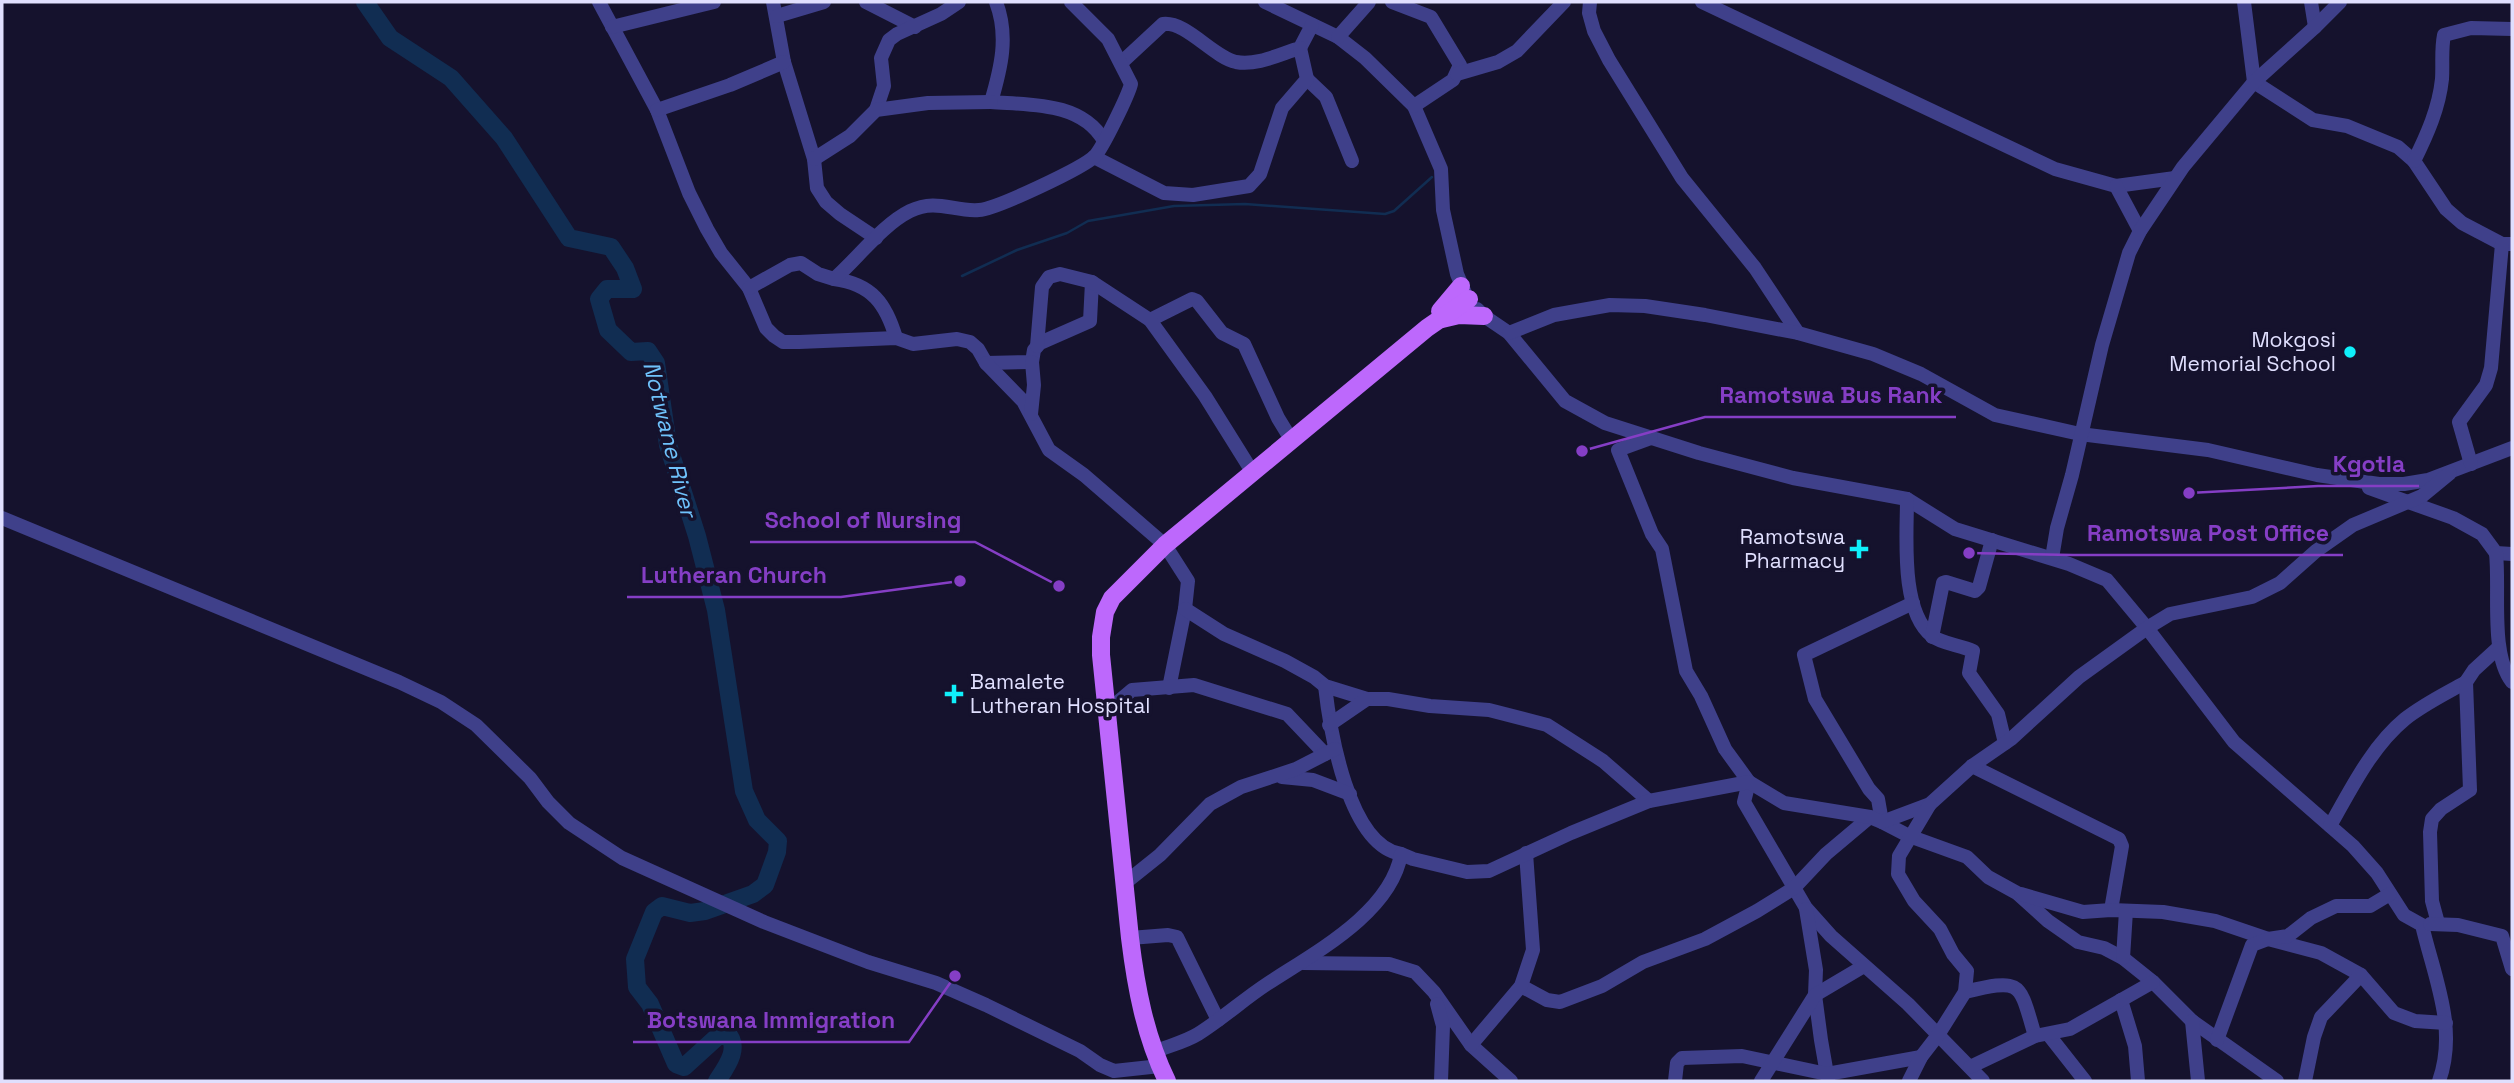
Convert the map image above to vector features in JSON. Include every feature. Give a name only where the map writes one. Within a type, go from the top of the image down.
[{"type":"main road","points":[[1160,1067],[1135,975],[1129,938],[1106,712],[1101,637],[1105,612],[1112,598],[1165,545],[1432,324],[1465,292]]},
{"type":"main road","points":[[1432,324],[1459,315],[1484,316]]},
{"type":"street","points":[[599,2],[657,110],[689,193],[707,229],[721,253],[749,288],[766,328],[774,336],[783,342],[896,338],[913,344],[957,340],[970,342],[978,349],[986,363],[1023,401],[1049,450],[1084,475],[1165,545],[1188,581],[1169,688]]},
{"type":"street","points":[[612,27],[714,2]]},
{"type":"street","points":[[773,2],[784,62],[814,159],[817,188],[826,202],[876,238]]},
{"type":"street","points":[[777,16],[824,2]]},
{"type":"street","points":[[866,2],[915,27]]},
{"type":"street","points":[[814,159],[850,136],[876,110],[884,86],[881,58],[889,40],[941,15],[959,2]]},
{"type":"street","points":[[992,102],[1002,65],[1003,47],[1002,20],[996,2]]},
{"type":"street","points":[[834,279],[876,238],[908,212],[927,205],[949,205],[978,210],[990,208],[1024,194],[1094,157],[1130,88],[1129,81],[1108,39],[1071,2]]},
{"type":"street","points":[[1265,2],[1338,37],[1365,58],[1414,106],[1441,169],[1443,210],[1465,292],[1484,316],[1509,333],[1565,401],[1605,423],[1651,439],[1793,478],[1907,499],[1955,529],[2052,558],[2108,580],[2234,742],[2330,826],[2377,873],[2404,915],[2422,925],[2458,925],[2502,936],[2512,950]]},
{"type":"street","points":[[1292,16],[1298,2]]},
{"type":"street","points":[[1338,37],[1369,2]]},
{"type":"street","points":[[1392,2],[1431,17],[1460,65],[1453,79],[1414,106]]},
{"type":"street","points":[[1457,74],[1507,58],[1517,51],[1561,2]]},
{"type":"street","points":[[1590,2],[1589,13],[1594,31],[1609,60],[1682,178],[1755,268],[1798,333]]},
{"type":"street","points":[[1702,2],[2055,169],[2116,186],[2175,178]]},
{"type":"street","points":[[2244,2],[2254,82]]},
{"type":"street","points":[[2311,2],[2315,27]]},
{"type":"street","points":[[2052,558],[2114,301],[2129,253],[2140,230],[2175,178],[2254,82],[2340,2]]},
{"type":"street","points":[[1121,63],[1160,27],[1168,23],[1179,27],[1234,62],[1259,61],[1300,48]]},
{"type":"street","points":[[1312,25],[1300,48],[1307,79],[1326,97],[1352,161]]},
{"type":"street","points":[[2414,161],[2431,126],[2436,107],[2442,81],[2444,35],[2472,28],[2512,29]]},
{"type":"street","points":[[657,110],[730,85],[784,62]]},
{"type":"street","points":[[1094,157],[1164,193],[1193,195],[1249,186],[1260,174],[1282,108],[1307,79]]},
{"type":"street","points":[[2254,82],[2313,120],[2347,126],[2398,147],[2414,161],[2446,209],[2462,223],[2507,244],[2491,368],[2486,385],[2459,422],[2471,464]]},
{"type":"street","points":[[876,110],[928,103],[992,102],[1047,106],[1073,114],[1096,128],[1104,141]]},
{"type":"street","points":[[2116,186],[2140,230]]},
{"type":"street","points":[[749,288],[790,265],[801,262],[818,274],[855,283],[880,301],[896,338]]},
{"type":"street","points":[[1031,414],[1034,385],[1032,362],[1037,346],[1042,287],[1049,277],[1060,274],[1092,282],[1150,320],[1205,396],[1253,472]]},
{"type":"street","points":[[1037,346],[1090,321],[1092,282]]},
{"type":"street","points":[[1150,320],[1192,299],[1197,300],[1222,333],[1244,344],[1292,441]]},
{"type":"street","points":[[1509,333],[1554,315],[1610,305],[1645,306],[1705,315],[1798,333],[1873,354],[1921,374],[1994,415],[2080,434],[2208,450],[2355,481],[2404,484],[2450,473],[2512,449]]},
{"type":"street","points":[[986,363],[1032,362]]},
{"type":"street","points":[[1651,439],[1618,450],[1653,534],[1662,549],[1686,671],[1701,696],[1725,749],[1749,782],[1784,803],[1876,820],[1909,836],[1941,845],[1967,856],[1988,877],[2017,893],[2083,912],[2162,912],[2215,921],[2321,953],[2361,975],[2394,1013],[2415,1020],[2446,1023]]},
{"type":"street","points":[[1909,1081],[1921,1057],[1965,992],[1967,971],[1952,954],[1940,929],[1914,901],[1898,874],[1899,856],[1930,804],[1972,766],[2005,743],[2079,677],[2147,628],[2170,614],[2252,597],[2280,583],[2316,551],[2353,525],[2423,496],[2450,473]]},
{"type":"street","points":[[2355,481],[2453,518],[2482,534],[2496,554],[2498,648],[2512,682]]},
{"type":"street","points":[[1907,499],[1906,558],[1910,596],[1922,624],[1932,637],[1973,651],[1969,673],[1998,714],[2005,743]]},
{"type":"street","points":[[2,517],[399,681],[441,702],[476,725],[521,769],[569,823],[622,859],[764,922],[868,962],[936,984],[986,1005],[1080,1051],[1112,1076],[1160,1067],[1197,1035],[1303,962],[1357,920],[1381,896],[1398,870],[1401,853]]},
{"type":"street","points":[[1932,637],[1943,583],[1975,591],[1979,587],[1992,540]]},
{"type":"street","points":[[2496,554],[2512,554]]},
{"type":"street","points":[[1876,820],[1878,799],[1869,789],[1815,699],[1804,655],[1913,603]]},
{"type":"street","points":[[1185,609],[1224,634],[1284,661],[1325,685],[1367,699],[1489,710],[1548,725],[1603,761],[1649,801]]},
{"type":"street","points":[[2330,826],[2379,746],[2403,720],[2466,682],[2473,670],[2498,648]]},
{"type":"street","points":[[2438,923],[2432,901],[2430,832],[2432,819],[2441,809],[2470,790],[2466,682]]},
{"type":"street","points":[[1106,712],[1132,690],[1194,685],[1287,715],[1330,752]]},
{"type":"street","points":[[1325,685],[1330,752],[1363,821],[1378,844],[1389,852],[1401,853],[1426,863],[1467,872],[1489,871],[1649,801],[1749,782]]},
{"type":"street","points":[[1329,725],[1367,699]]},
{"type":"street","points":[[1125,883],[1160,855],[1210,804],[1241,788],[1296,769],[1330,752]]},
{"type":"street","points":[[1972,766],[2119,839],[2122,846],[2119,911],[2123,958]]},
{"type":"street","points":[[1274,776],[1313,779],[1350,794]]},
{"type":"street","points":[[1749,782],[1744,802],[1806,908],[1831,936],[1908,1004],[1983,1081]]},
{"type":"street","points":[[1521,986],[1547,1000],[1560,1002],[1602,986],[1643,962],[1705,939],[1758,911],[1794,888],[1826,854],[1876,820],[1930,804]]},
{"type":"street","points":[[1471,1045],[1521,986],[1533,950],[1526,853]]},
{"type":"street","points":[[2017,893],[2048,921],[2078,942],[2104,948],[2123,958],[2153,982],[2192,1021],[2277,1081]]},
{"type":"street","points":[[2217,1040],[2252,945],[2288,936],[2311,918],[2336,906],[2370,906],[2390,894]]},
{"type":"street","points":[[1806,908],[1816,970],[1815,995],[1827,1078]]},
{"type":"street","points":[[2422,925],[2441,993],[2446,1023],[2445,1063],[2439,1081]]},
{"type":"street","points":[[1129,938],[1168,935],[1177,937],[1218,1020]]},
{"type":"street","points":[[2502,936],[2512,969]]},
{"type":"street","points":[[1303,962],[1389,964],[1415,972],[1434,992],[1471,1045],[1511,1081]]},
{"type":"street","points":[[1761,1081],[1815,995],[1864,966]]},
{"type":"street","points":[[2305,1081],[2321,1017],[2361,975]]},
{"type":"street","points":[[1970,1067],[2042,1035],[2070,1029],[2153,982]]},
{"type":"street","points":[[1965,992],[2001,983],[2015,987],[2024,998],[2042,1035],[2085,1081]]},
{"type":"street","points":[[1434,992],[1443,1026],[1441,1081]]},
{"type":"street","points":[[2120,1000],[2135,1046],[2138,1081]]},
{"type":"street","points":[[2192,1021],[2198,1081]]},
{"type":"street","points":[[1675,1081],[1677,1063],[1682,1058],[1742,1056],[1827,1078],[1921,1057]]},
{"type":"waterway","name":"Notwane River","points":[[365,2],[390,38],[451,78],[504,138],[569,238],[611,247],[625,268],[633,289],[607,289],[599,299],[608,330],[631,352],[648,351],[656,363],[668,445],[697,536],[716,610],[744,791],[757,820],[778,841],[777,852],[765,885],[753,894],[705,911],[690,913],[662,906],[654,912],[635,959],[637,987],[650,1004],[676,1064],[684,1067],[717,1037],[727,1033],[733,1045],[731,1057],[717,1081]]},
{"type":"waterway","points":[[962,276],[1017,250],[1067,233],[1088,221],[1174,206],[1245,204],[1385,214],[1394,211],[1432,177]]},
{"type":"place","name":"Mokgosi Memorial School","points":[[2350,352]]},
{"type":"place","name":"Ramotswa Bus Rank","points":[[1582,451]]},
{"type":"place","name":"Kgotla","points":[[2189,493]]},
{"type":"place","name":"Ramotswa Pharmacy","points":[[1859,549]]},
{"type":"place","name":"Ramotswa Post Office","points":[[1969,553]]},
{"type":"place","name":"Lutheran Church","points":[[960,581]]},
{"type":"place","name":"School of Nursing","points":[[1059,586]]},
{"type":"place","name":"Bamalete Lutheran Hospital","points":[[954,694]]},
{"type":"place","name":"Botswana Immigration","points":[[955,976]]}]
